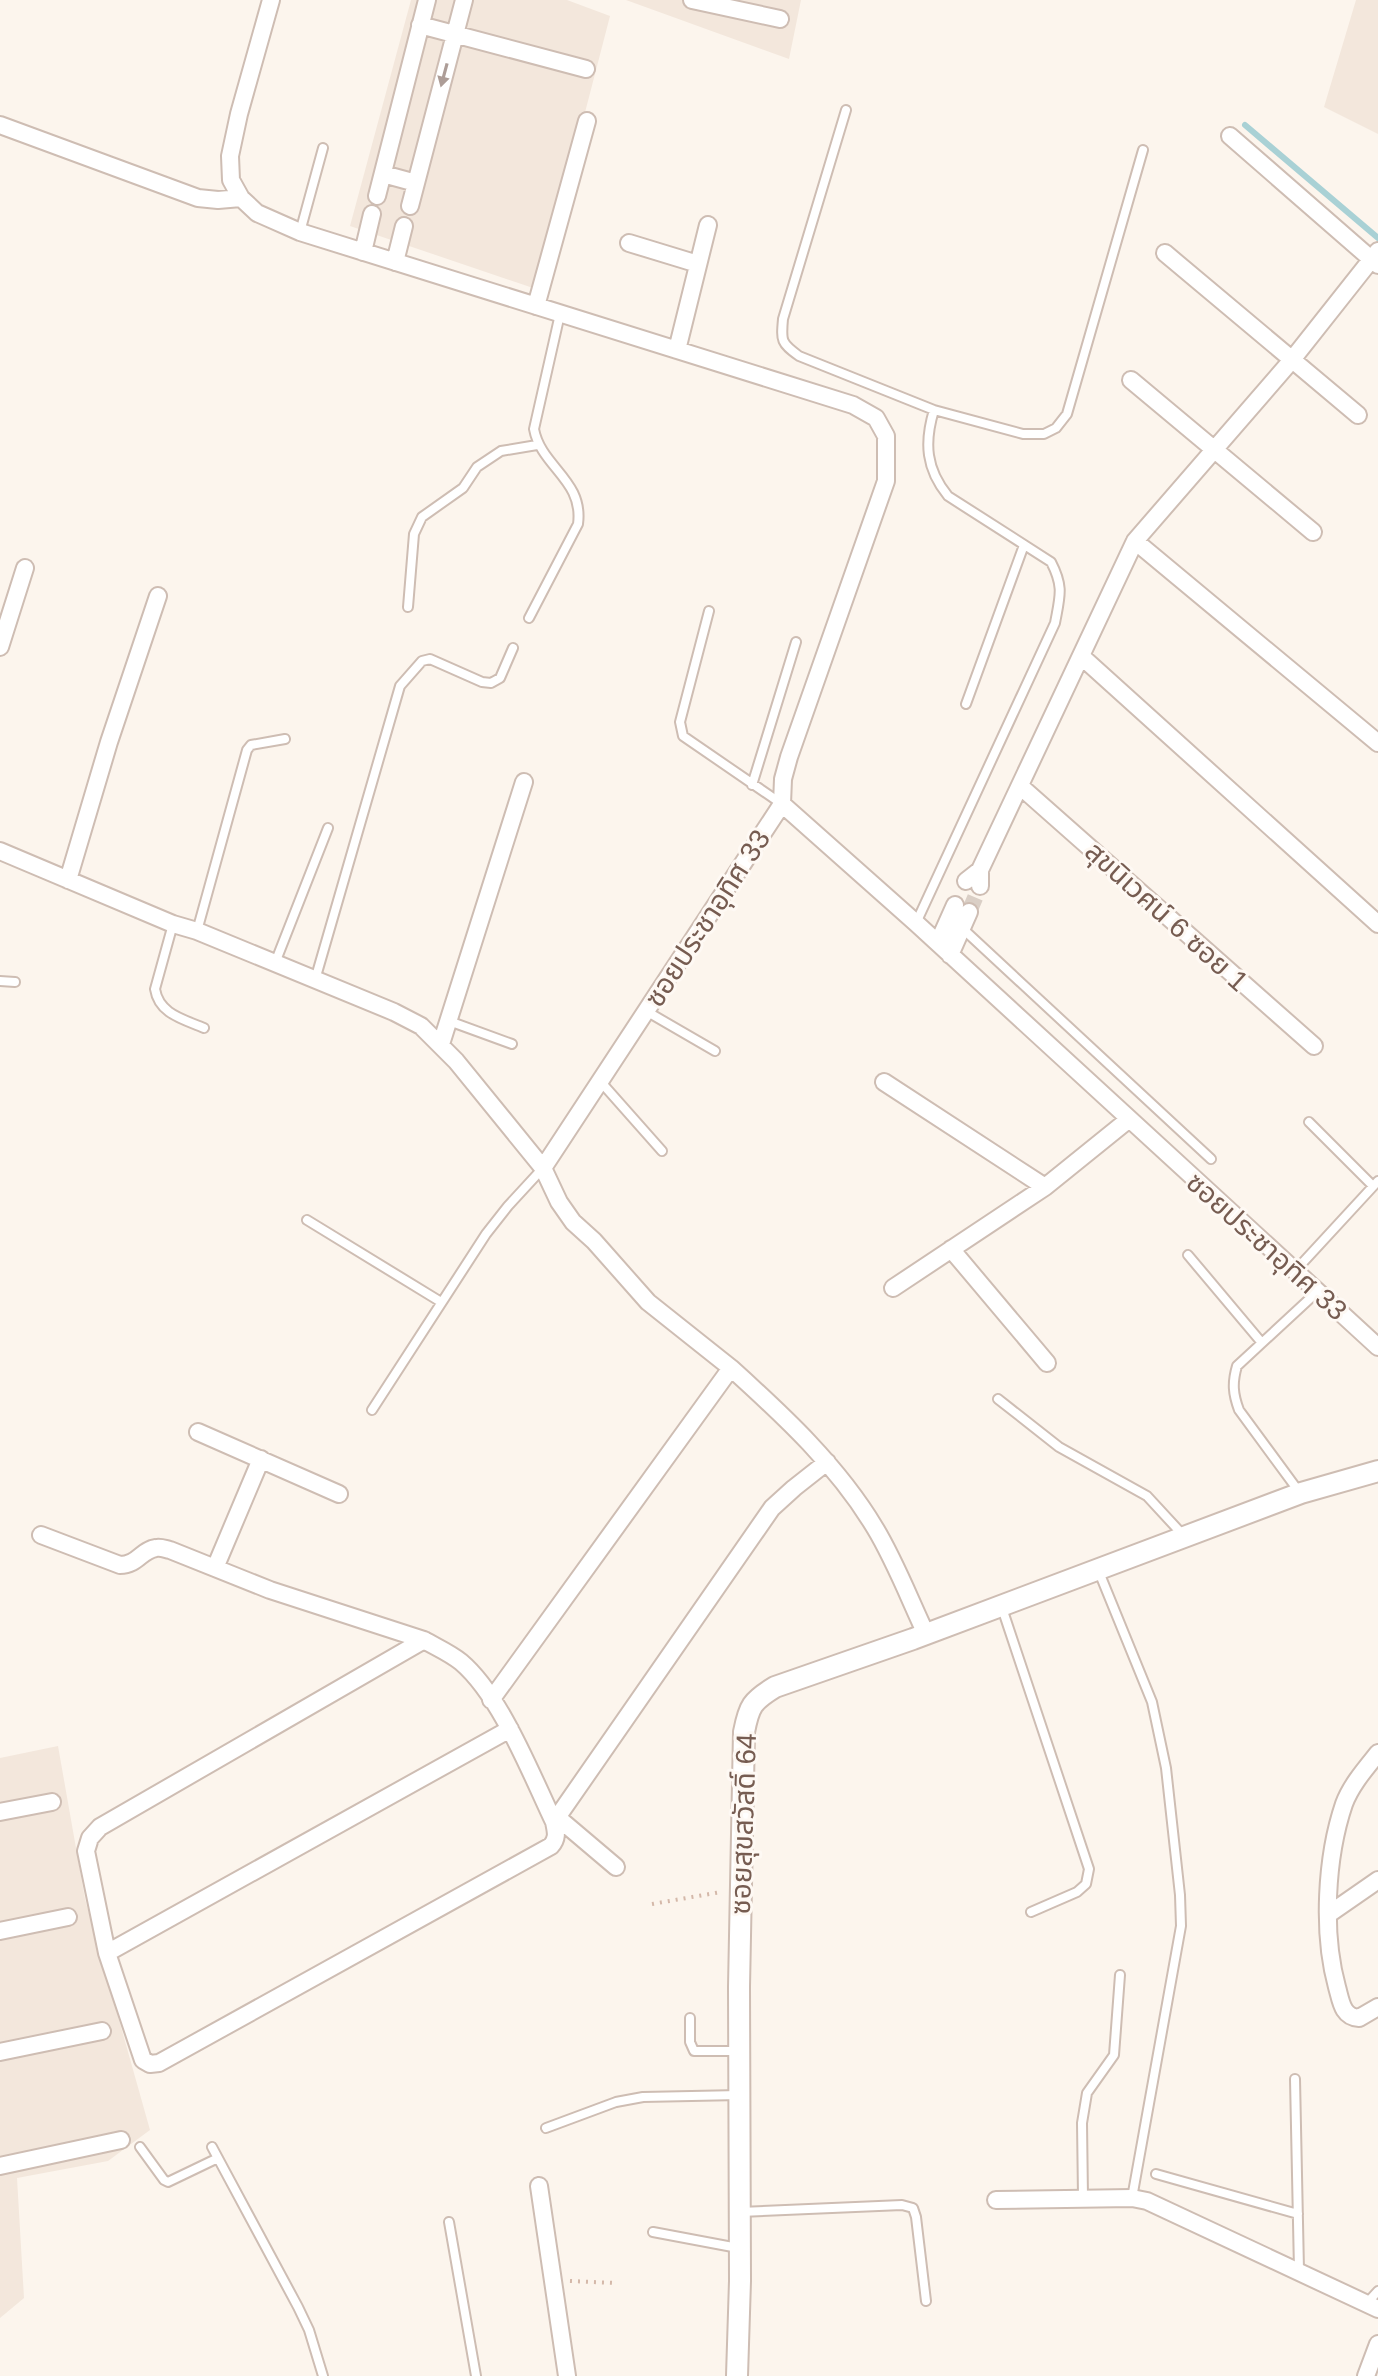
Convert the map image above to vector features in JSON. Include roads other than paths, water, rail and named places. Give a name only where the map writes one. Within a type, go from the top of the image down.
[{"type":"street","points":[[271,0],[230,156],[231,180],[241,198],[257,213],[300,232],[853,405],[876,418],[886,436],[886,481],[789,757],[783,779],[782,804]]},
{"type":"street","points":[[377,196],[427,0]]},
{"type":"street","points":[[410,206],[464,0]]},
{"type":"street","points":[[692,0],[780,19]]},
{"type":"street","points":[[420,25],[586,69]]},
{"type":"street","points":[[536,306],[587,121]]},
{"type":"street","points":[[0,125],[198,198],[241,198]]},
{"type":"street","points":[[975,879],[1135,541],[1376,259],[1230,136]]},
{"type":"street","points":[[383,174],[416,183]]},
{"type":"street","points":[[363,252],[372,214]]},
{"type":"street","points":[[677,350],[708,225]]},
{"type":"street","points":[[395,262],[404,226]]},
{"type":"street","points":[[629,243],[698,264]]},
{"type":"street","points":[[1165,253],[1358,415]]},
{"type":"street","points":[[1131,380],[1313,532]]},
{"type":"street","points":[[1135,541],[1378,743]]},
{"type":"street","points":[[0,647],[25,568]]},
{"type":"street","points":[[68,880],[109,742],[158,596]]},
{"type":"street","points":[[1081,656],[1378,924]]},
{"type":"street","points":[[441,1044],[524,782]]},
{"type":"street","name":"สุขนิเวศน์ 6 ซอย 1","points":[[1020,786],[1314,1046]]},
{"type":"street","name":"ซอยประชาอุทิศ 33","points":[[543,1168],[782,804],[1378,1347]]},
{"type":"street","points":[[0,851],[394,1012],[421,1026],[441,1044],[543,1168],[559,1202],[573,1222],[648,1302],[731,1368],[827,1462],[885,1544],[926,1634]]},
{"type":"street","points":[[944,949],[959,916]]},
{"type":"street","points":[[884,1082],[1045,1187]]},
{"type":"street","points":[[893,1288],[1045,1187],[1128,1120]]},
{"type":"street","points":[[951,1249],[1047,1363]]},
{"type":"street","points":[[491,1700],[731,1368]]},
{"type":"street","points":[[198,1432],[339,1494]]},
{"type":"street","points":[[215,1568],[261,1459]]},
{"type":"street","points":[[555,1820],[772,1508],[827,1462]]},
{"type":"street","name":"ซอยสุขสวัสดิ์ 64","points":[[737,2376],[741,1889],[744,1732],[749,1708],[757,1697],[775,1687],[926,1634],[1301,1493],[1378,1471]]},
{"type":"street","points":[[41,1535],[120,1565],[133,1564],[155,1548],[170,1550],[270,1590],[424,1640],[460,1660],[473,1674],[510,1729],[555,1820],[557,1835],[551,1846],[159,2063],[150,2064],[143,2060],[107,1953],[86,1851],[90,1838],[100,1827],[424,1640]]},
{"type":"street","points":[[107,1953],[510,1729]]},
{"type":"street","points":[[1378,1753],[1345,1802],[1332,1859],[1329,1914],[1334,1977],[1345,2013],[1359,2018],[1378,2007]]},
{"type":"street","points":[[0,1812],[52,1802]]},
{"type":"street","points":[[555,1820],[616,1867]]},
{"type":"street","points":[[1329,1914],[1378,1880]]},
{"type":"street","points":[[0,1931],[68,1917]]},
{"type":"street","points":[[0,2052],[102,2031]]},
{"type":"street","points":[[0,2166],[121,2140]]},
{"type":"street","points":[[539,2186],[567,2376]]},
{"type":"street","points":[[996,2200],[1083,2197],[1147,2201],[1372,2307]]},
{"type":"street","points":[[1366,2376],[1378,2344]]},
{"type":"lane","points":[[846,110],[783,319],[781,337],[785,346],[799,356],[934,410],[1023,434],[1044,434],[1056,428],[1067,414],[1143,150]]},
{"type":"lane","points":[[300,232],[323,148]]},
{"type":"lane","points":[[529,618],[578,524],[580,508],[557,467],[537,445],[534,429],[560,314]]},
{"type":"lane","points":[[916,923],[1055,623],[1060,597],[1060,579],[1051,562],[948,496],[936,481],[927,438],[934,410]]},
{"type":"lane","points":[[408,607],[414,534],[422,517],[463,488],[477,467],[501,451],[537,445]]},
{"type":"lane","points":[[966,704],[1024,545]]},
{"type":"lane","points":[[709,611],[680,722],[683,736],[782,804]]},
{"type":"lane","points":[[752,785],[796,642]]},
{"type":"lane","points":[[315,980],[400,686],[422,661],[430,659],[491,683],[500,678],[513,648]]},
{"type":"lane","points":[[197,931],[247,750],[251,745],[285,739]]},
{"type":"lane","points":[[275,963],[328,828]]},
{"type":"lane","points":[[959,916],[1211,1159]]},
{"type":"lane","points":[[173,924],[155,989],[157,1000],[165,1010],[204,1028]]},
{"type":"lane","points":[[0,981],[15,982]]},
{"type":"lane","points":[[646,1011],[715,1051]]},
{"type":"lane","points":[[448,1021],[512,1044]]},
{"type":"lane","points":[[600,1081],[662,1151]]},
{"type":"lane","points":[[1295,1271],[1376,1184],[1309,1122]]},
{"type":"lane","points":[[372,1410],[486,1234],[543,1168]]},
{"type":"lane","points":[[307,1220],[441,1302]]},
{"type":"lane","points":[[1188,1255],[1262,1343]]},
{"type":"lane","points":[[1301,1493],[1239,1410],[1233,1395],[1233,1380],[1237,1366],[1317,1292]]},
{"type":"lane","points":[[998,1399],[1059,1447],[1147,1496],[1184,1536]]},
{"type":"lane","points":[[1098,1569],[1152,1702],[1166,1768],[1180,1895],[1181,1926],[1132,2198]]},
{"type":"lane","points":[[1001,1605],[1089,1869],[1086,1884],[1077,1892],[1031,1912]]},
{"type":"lane","points":[[1083,2197],[1082,2123],[1087,2093],[1114,2055],[1120,1975]]},
{"type":"lane","points":[[690,2018],[690,2042],[694,2051],[740,2051]]},
{"type":"lane","points":[[1295,2079],[1299,2273]]},
{"type":"lane","points":[[546,2128],[616,2102],[657,2096],[740,2095]]},
{"type":"lane","points":[[140,2147],[168,2182],[218,2158]]},
{"type":"lane","points":[[212,2147],[298,2307],[309,2330],[323,2376]]},
{"type":"lane","points":[[1156,2174],[1298,2214]]},
{"type":"lane","points":[[740,2212],[902,2205],[913,2208],[926,2301]]},
{"type":"lane","points":[[449,2222],[476,2376]]},
{"type":"lane","points":[[653,2232],[739,2248]]},
{"type":"lane","points":[[1372,2307],[1378,2291]]},
{"type":"waterway","points":[[1245,125],[1378,238]]},
{"type":"tunnel","points":[[969,912],[980,886]]}]
